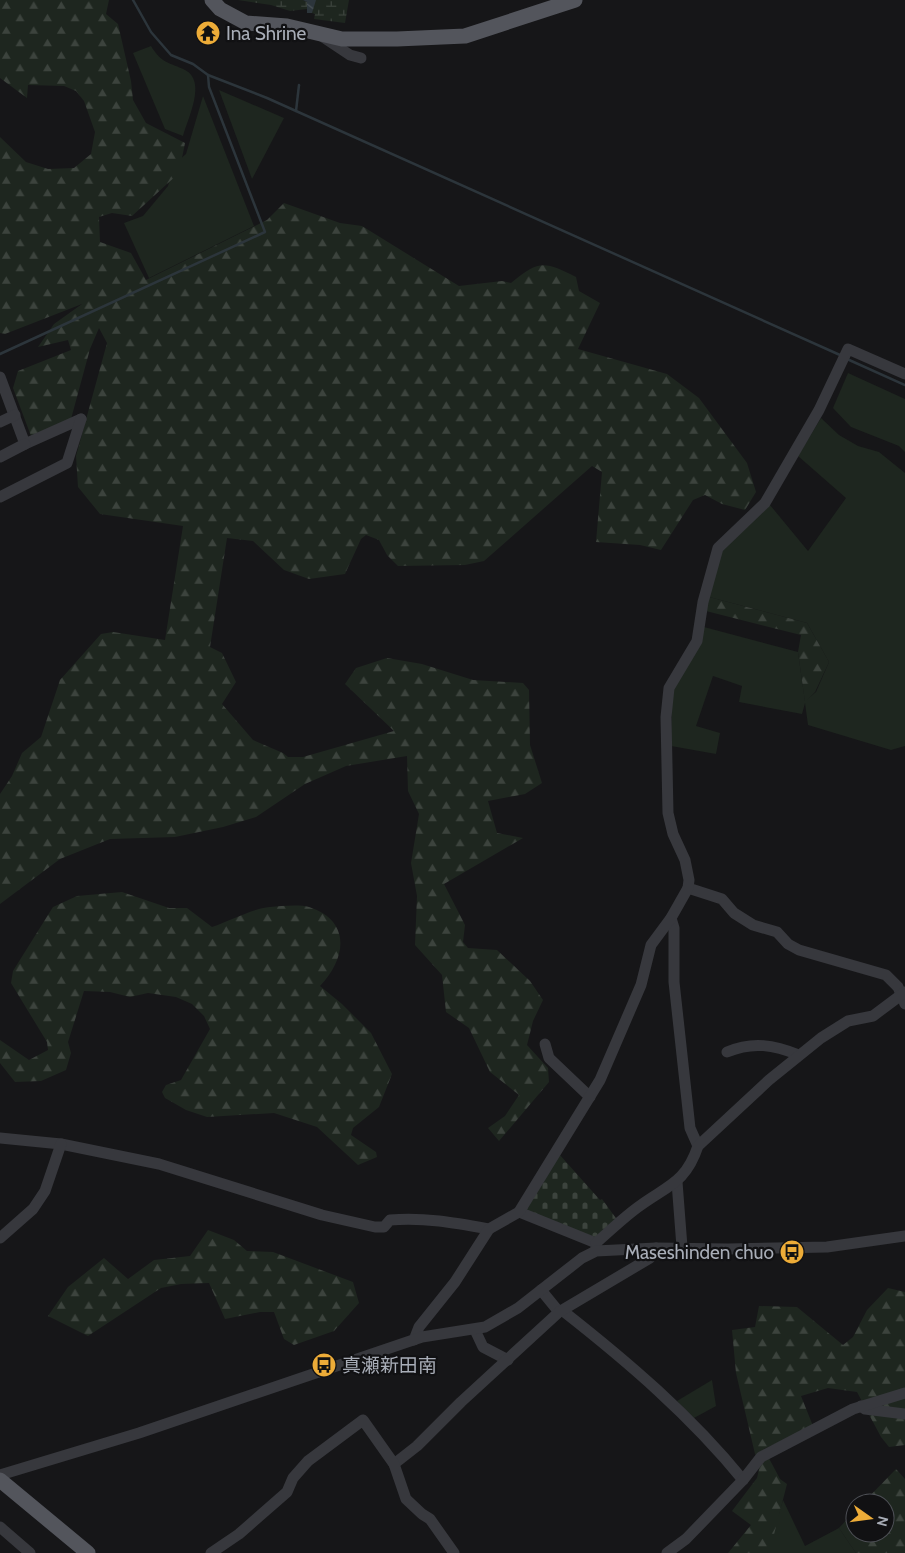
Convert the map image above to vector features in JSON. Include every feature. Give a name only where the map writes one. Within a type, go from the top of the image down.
[{"type":"main road","points":[[212,0],[220,9],[246,23],[287,26],[342,39],[465,36],[575,0]]},
{"type":"main road","points":[[0,1480],[88,1553]]},
{"type":"street","points":[[319,34],[350,55],[361,58]]},
{"type":"street","points":[[414,1340],[419,1327],[455,1282],[489,1228],[518,1212],[590,1097],[600,1080],[641,985],[651,945],[672,918],[688,888],[690,880],[685,860],[673,834],[668,813],[666,717],[670,688],[697,641],[703,602],[718,548],[765,503],[819,410],[848,349],[905,374]]},
{"type":"street","points":[[0,377],[25,444]]},
{"type":"street","points":[[0,422],[15,415]]},
{"type":"street","points":[[0,457],[81,419],[67,463],[0,497]]},
{"type":"street","points":[[0,1475],[139,1433],[414,1340],[435,1334],[475,1330],[498,1321],[596,1247],[641,1205],[677,1182],[694,1157],[698,1146],[799,1055],[848,1020],[873,1016],[904,997],[886,975],[799,950],[788,944],[777,932],[753,925],[734,913],[722,899],[688,888]]},
{"type":"street","points":[[672,918],[674,928],[674,982],[690,1128],[698,1146]]},
{"type":"street","points":[[545,1044],[548,1058],[590,1097]]},
{"type":"street","points":[[727,1052],[741,1046],[756,1045],[777,1046],[799,1055]]},
{"type":"street","points":[[0,1138],[61,1144],[158,1164],[322,1215],[375,1227],[384,1227],[390,1220],[403,1219],[443,1221],[489,1228]]},
{"type":"street","points":[[0,1238],[33,1210],[45,1191],[61,1144]]},
{"type":"street","points":[[677,1182],[682,1247]]},
{"type":"street","points":[[518,1212],[596,1247],[682,1247],[728,1250],[827,1247],[905,1236]]},
{"type":"street","points":[[394,1464],[417,1446],[461,1402],[561,1312],[650,1258],[656,1248]]},
{"type":"street","points":[[541,1290],[561,1312],[661,1392],[715,1446],[743,1480]]},
{"type":"street","points":[[475,1330],[483,1347],[508,1360]]},
{"type":"street","points":[[667,1553],[686,1539],[743,1480],[760,1458],[862,1406],[905,1393]]},
{"type":"street","points":[[862,1406],[865,1409],[905,1414]]},
{"type":"street","points":[[211,1553],[238,1534],[287,1492],[293,1478],[308,1460],[363,1420],[394,1464],[406,1499],[430,1519],[454,1553]]},
{"type":"street","points":[[0,1527],[30,1553]]},
{"type":"green space","points":[[0,0],[109,0],[106,14],[118,24],[131,81],[133,100],[146,123],[185,143],[179,173],[132,216],[112,213],[99,217],[100,242],[131,253],[146,280],[267,220],[284,203],[340,223],[362,226],[459,286],[502,281],[511,283],[535,267],[542,265],[556,268],[576,277],[579,291],[600,303],[578,349],[667,374],[699,398],[747,463],[756,492],[745,510],[722,504],[705,495],[693,500],[661,550],[640,545],[596,542],[602,472],[592,466],[484,561],[465,565],[398,566],[387,555],[379,540],[366,535],[361,539],[345,574],[309,579],[284,570],[253,541],[227,538],[210,647],[222,653],[236,682],[222,704],[253,740],[288,757],[303,757],[394,731],[345,684],[356,668],[387,658],[422,664],[473,680],[523,683],[529,690],[530,745],[542,783],[525,794],[488,801],[497,833],[523,838],[444,884],[465,925],[463,942],[468,948],[497,950],[530,981],[543,1000],[533,1021],[527,1045],[548,1068],[549,1082],[499,1141],[488,1128],[505,1116],[519,1095],[490,1072],[469,1028],[446,1012],[442,975],[415,945],[417,896],[411,863],[419,814],[408,791],[407,756],[346,766],[305,784],[256,817],[223,827],[175,837],[110,839],[60,859],[0,904],[0,794],[12,776],[22,753],[41,737],[60,680],[101,634],[113,632],[165,640],[183,526],[100,514],[78,487],[76,456],[107,343],[99,328],[90,349],[71,419],[31,436],[13,388],[18,371],[71,350],[68,340],[38,347],[54,324],[82,304],[5,334],[0,333],[0,137],[26,162],[48,169],[74,168],[91,154],[95,132],[84,101],[76,91],[64,86],[28,85],[27,98],[0,78]]},
{"type":"green space","points":[[238,0],[303,0],[307,2],[307,9],[290,11],[271,5]]},
{"type":"green space","points":[[314,0],[349,0],[345,23],[314,19],[315,14],[312,13]]},
{"type":"green space","points":[[151,46],[162,59],[185,70],[195,82],[192,110],[183,136],[165,129],[133,53]]},
{"type":"green space","points":[[219,90],[284,118],[252,179]]},
{"type":"green space","points":[[203,96],[254,226],[149,278],[124,223],[143,216],[168,186],[171,175],[169,169],[186,154]]},
{"type":"green space","points":[[848,373],[905,399],[905,452],[899,446],[851,427],[833,408]]},
{"type":"green space","points":[[821,418],[839,435],[858,446],[879,452],[905,473],[905,746],[891,750],[808,725],[805,703],[802,714],[739,702],[742,686],[713,676],[696,726],[720,733],[716,754],[671,746],[672,697],[675,684],[704,627],[798,652],[805,701],[816,692],[829,662],[807,623],[709,597],[721,552],[770,505],[808,551],[846,498],[798,456]]},
{"type":"green space","points":[[709,597],[807,623],[829,662],[815,692],[805,702],[798,652],[801,635],[706,611]]},
{"type":"green space","points":[[122,892],[169,908],[187,908],[212,927],[255,910],[290,906],[309,907],[323,913],[333,921],[338,931],[339,953],[329,975],[320,986],[342,1004],[371,1033],[392,1074],[379,1107],[353,1128],[351,1135],[376,1152],[377,1157],[358,1165],[317,1127],[274,1113],[207,1117],[186,1110],[165,1098],[162,1092],[166,1085],[181,1080],[210,1029],[204,1016],[192,1004],[176,997],[148,993],[130,997],[110,992],[84,991],[68,1042],[71,1053],[66,1070],[41,1081],[15,1082],[0,1063],[0,1040],[29,1060],[48,1050],[47,1042],[11,983],[13,971],[53,907],[77,896]]},
{"type":"green space","points":[[559,1154],[600,1200],[602,1199],[618,1221],[598,1238],[526,1213],[524,1206]]},
{"type":"green space","points":[[208,1230],[234,1240],[247,1251],[273,1252],[353,1282],[359,1303],[334,1331],[294,1345],[284,1339],[274,1312],[260,1312],[225,1319],[209,1283],[181,1284],[161,1288],[88,1336],[48,1316],[68,1287],[104,1258],[128,1279],[154,1260],[190,1256]]},
{"type":"green space","points":[[888,1288],[905,1292],[905,1445],[889,1447],[881,1437],[857,1392],[828,1388],[801,1396],[813,1426],[764,1449],[780,1479],[787,1484],[770,1550],[767,1553],[728,1553],[751,1525],[732,1511],[757,1478],[760,1465],[755,1454],[736,1373],[732,1330],[755,1327],[759,1306],[797,1307],[843,1345],[853,1337],[867,1310]]},
{"type":"green space","points":[[712,1380],[716,1406],[694,1418],[677,1401]]},
{"type":"green space","points":[[896,1469],[905,1479],[905,1553],[856,1553],[849,1543],[895,1543],[895,1493],[873,1493]]},
{"type":"green space","points":[[783,1500],[805,1546],[839,1528],[845,1537],[845,1543],[849,1543],[856,1553],[767,1553]]},
{"type":"green space","points":[[845,1522],[845,1537],[839,1528]]},
{"type":"water","points":[[303,0],[316,0],[312,13],[307,13],[307,2]]},
{"type":"waterway","points":[[133,0],[151,32],[171,55],[193,64],[208,75],[267,98],[840,355]]},
{"type":"waterway","points":[[0,354],[265,232],[209,87],[208,75]]},
{"type":"waterway","points":[[296,111],[299,85]]},
{"type":"waterway","points":[[847,359],[905,385]]},
{"type":"place","name":"Ina Shrine","points":[[208,33]]},
{"type":"place","name":"Maseshinden chuo","points":[[792,1252]]},
{"type":"place","name":"真瀬新田南","points":[[324,1365]]}]
